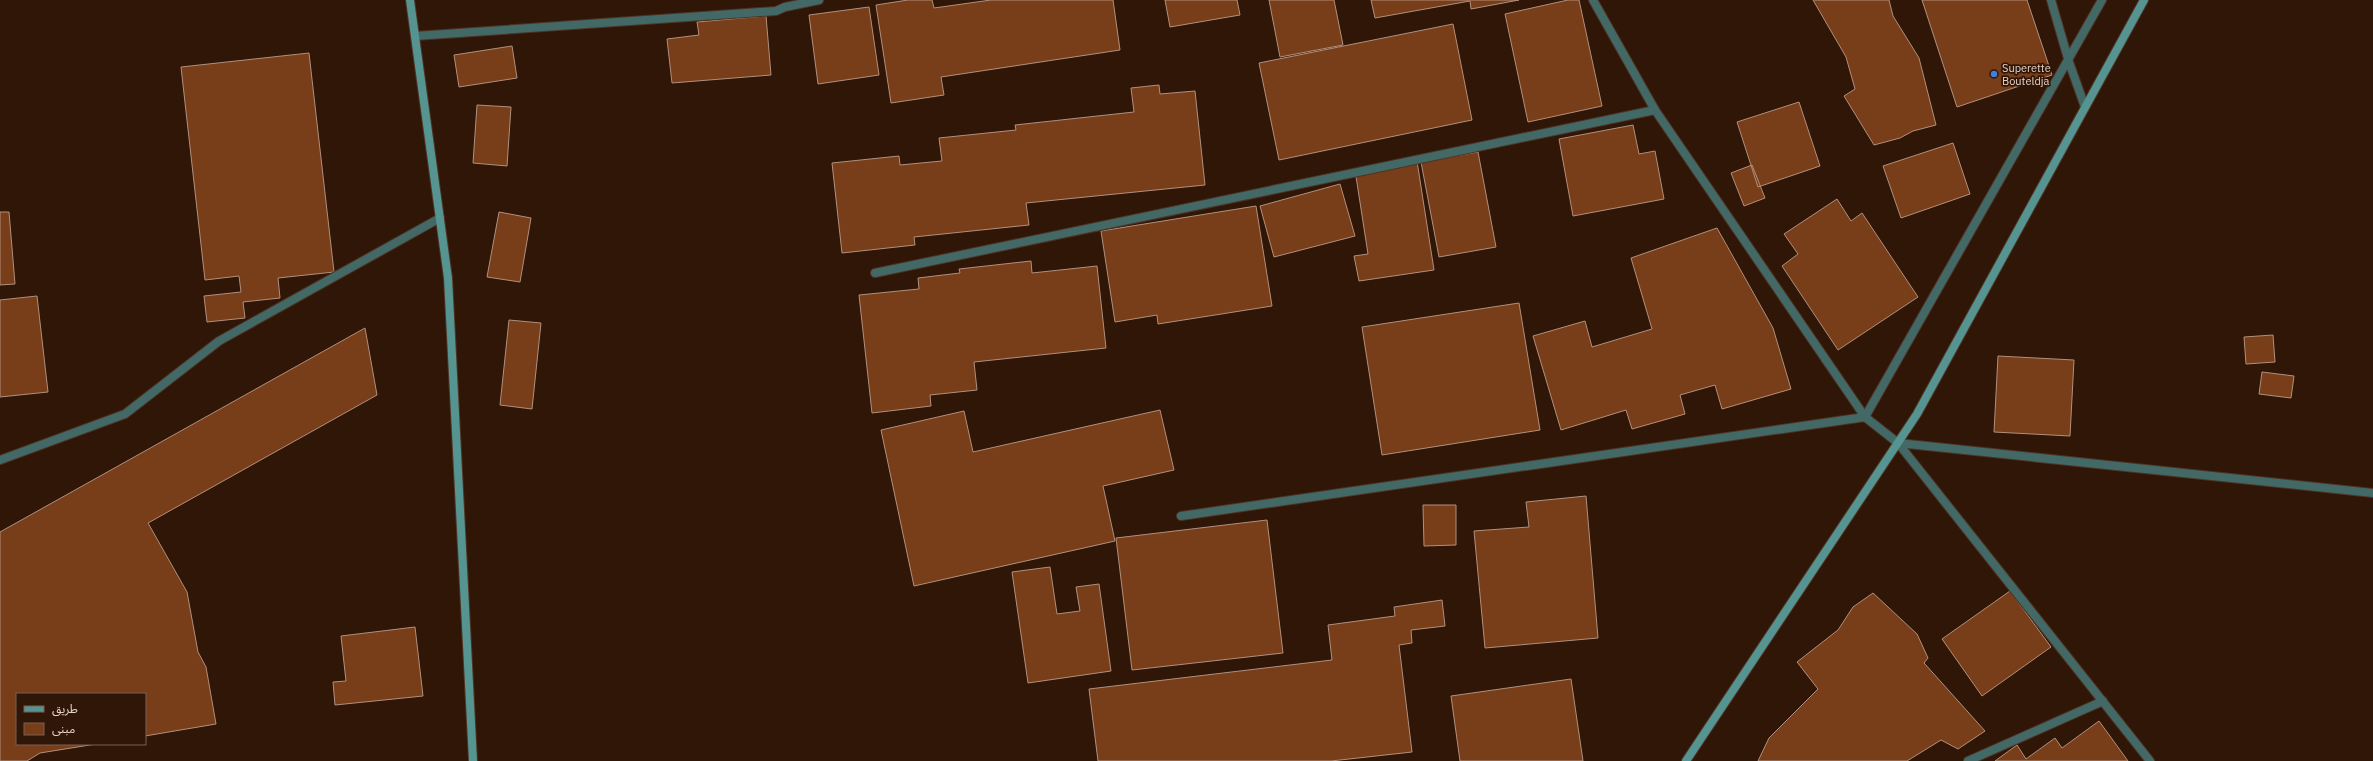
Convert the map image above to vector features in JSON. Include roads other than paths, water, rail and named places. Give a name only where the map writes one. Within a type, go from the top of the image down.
[{"type":"main road","points":[[410,0],[448,278],[473,761]]},
{"type":"main road","points":[[1686,761],[1921,407],[2144,0]]},
{"type":"street","points":[[415,36],[776,11],[785,7],[819,0]]},
{"type":"street","points":[[1593,0],[1655,110],[1865,417],[1898,443],[2150,761]]},
{"type":"street","points":[[2051,0],[2069,62],[2085,107]]},
{"type":"street","points":[[1865,417],[2069,62],[2102,0]]},
{"type":"street","points":[[875,273],[1655,110]]},
{"type":"street","points":[[0,460],[125,414],[219,342],[440,218]]},
{"type":"street","points":[[1181,516],[1865,417]]},
{"type":"street","points":[[1898,443],[2373,493]]},
{"type":"street","points":[[1968,761],[2103,701]]},
{"type":"place","name":"Superette Bouteldja","points":[[1994,74]]}]
